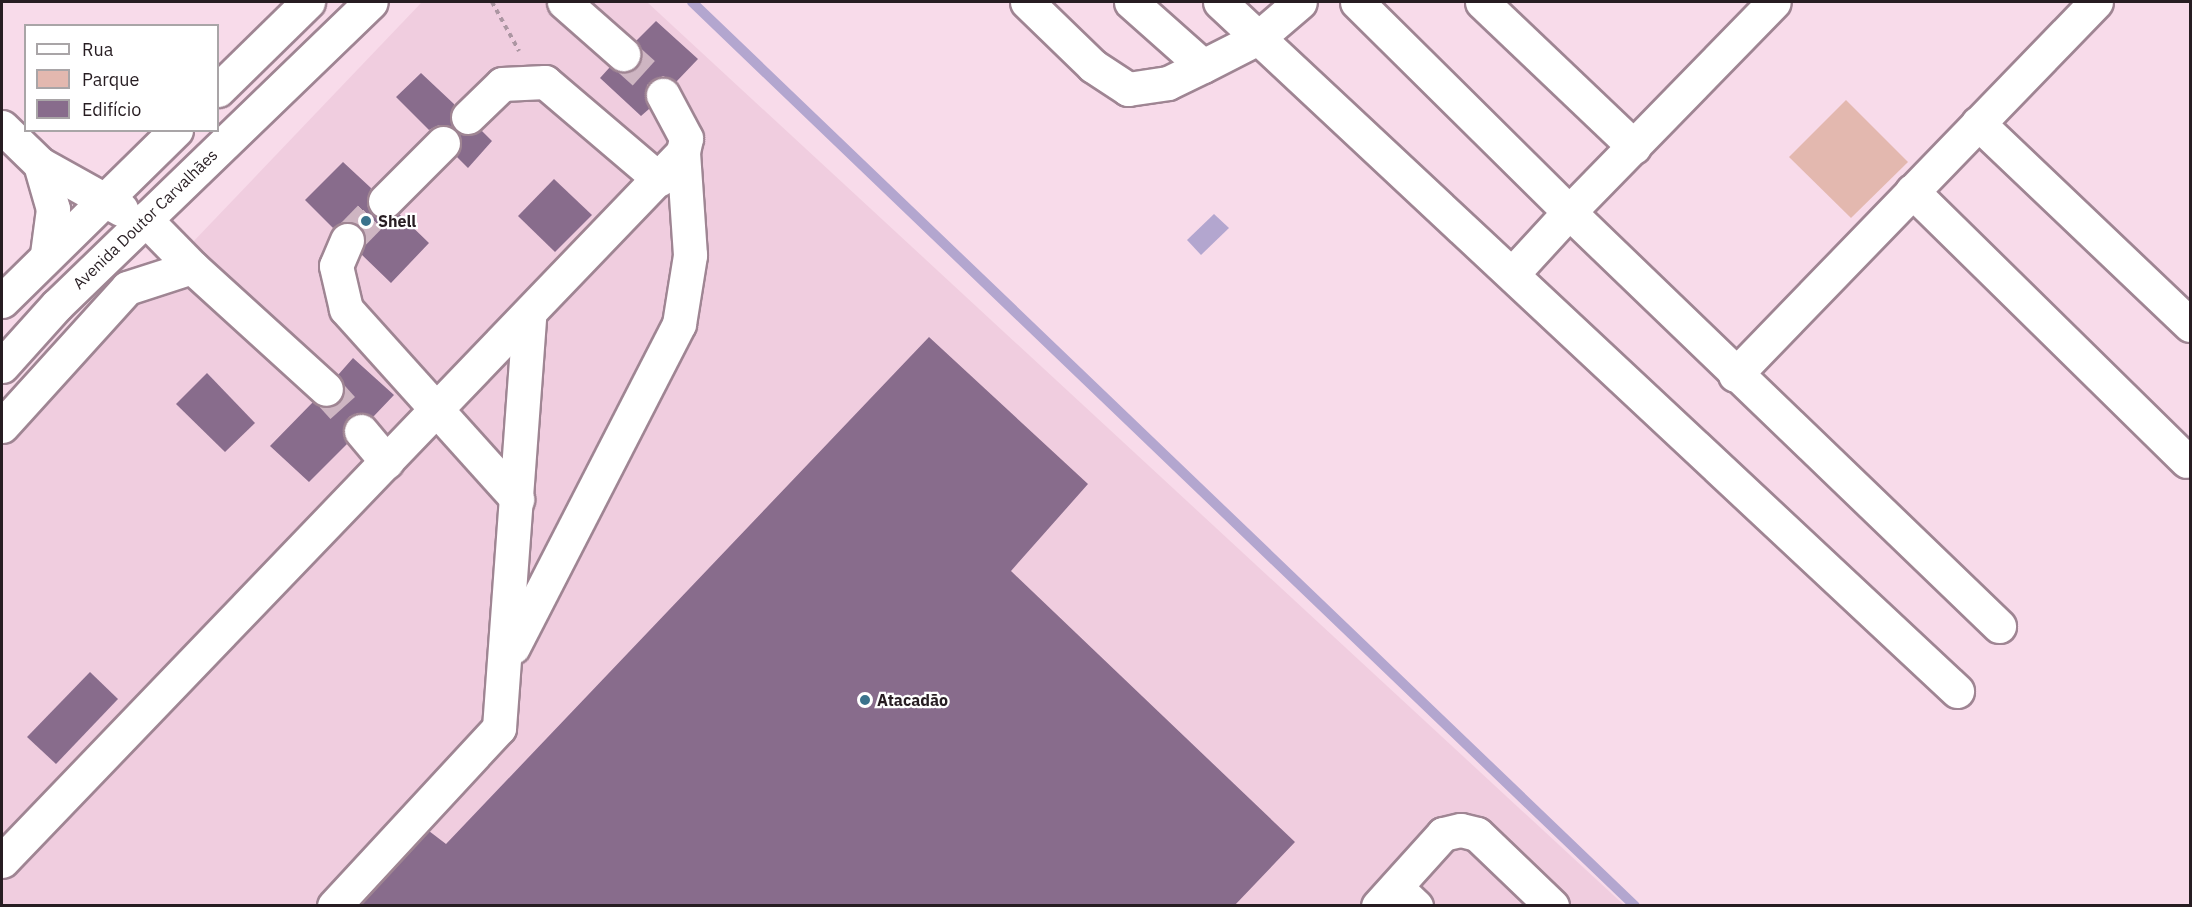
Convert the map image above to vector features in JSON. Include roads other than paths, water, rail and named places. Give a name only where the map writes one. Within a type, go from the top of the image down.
[{"type":"street","points":[[219,89],[308,2]]},
{"type":"street","name":"Avenida Doutor Carvalhães","points":[[2,366],[144,219],[371,2]]},
{"type":"street","points":[[564,2],[623,54]]},
{"type":"street","points":[[1028,2],[1093,66],[1128,89],[1168,82],[1203,66],[1258,38],[1300,2]]},
{"type":"street","points":[[1131,2],[1203,66]]},
{"type":"street","points":[[1220,2],[1513,273],[1957,691]]},
{"type":"street","points":[[1357,2],[1735,375],[1999,626]]},
{"type":"street","points":[[1482,2],[1634,147]]},
{"type":"street","points":[[1513,273],[1569,212],[1774,2]]},
{"type":"street","points":[[1735,375],[2096,2]]},
{"type":"street","points":[[468,117],[502,84],[529,80],[557,87],[659,179]]},
{"type":"street","points":[[507,659],[679,324],[689,291],[690,255],[683,152],[686,138],[663,95]]},
{"type":"street","points":[[1978,123],[2190,325]]},
{"type":"street","points":[[2,127],[40,164],[103,202],[144,219],[192,267],[326,389]]},
{"type":"street","points":[[2,301],[47,254],[174,132]]},
{"type":"street","points":[[385,201],[443,143]]},
{"type":"street","points":[[2,861],[530,315],[683,152]]},
{"type":"street","points":[[40,164],[53,209],[47,254]]},
{"type":"street","points":[[1912,191],[2187,461]]},
{"type":"street","points":[[347,240],[336,266],[342,303],[435,413],[517,499]]},
{"type":"street","points":[[2,426],[127,288],[192,267]]},
{"type":"street","points":[[333,906],[493,741],[499,728],[507,659],[530,315]]},
{"type":"street","points":[[361,431],[387,462]]},
{"type":"street","points":[[1397,899],[1443,834],[1461,830],[1477,834],[1552,906]]},
{"type":"waterway","points":[[692,2],[1635,906]]},
{"type":"tunnel","points":[[623,54],[644,73]]},
{"type":"tunnel","points":[[347,240],[385,201]]},
{"type":"tunnel","points":[[326,389],[343,408]]},
{"type":"place","name":"Shell","points":[[366,221]]},
{"type":"place","name":"Atacadão","points":[[865,700]]}]
